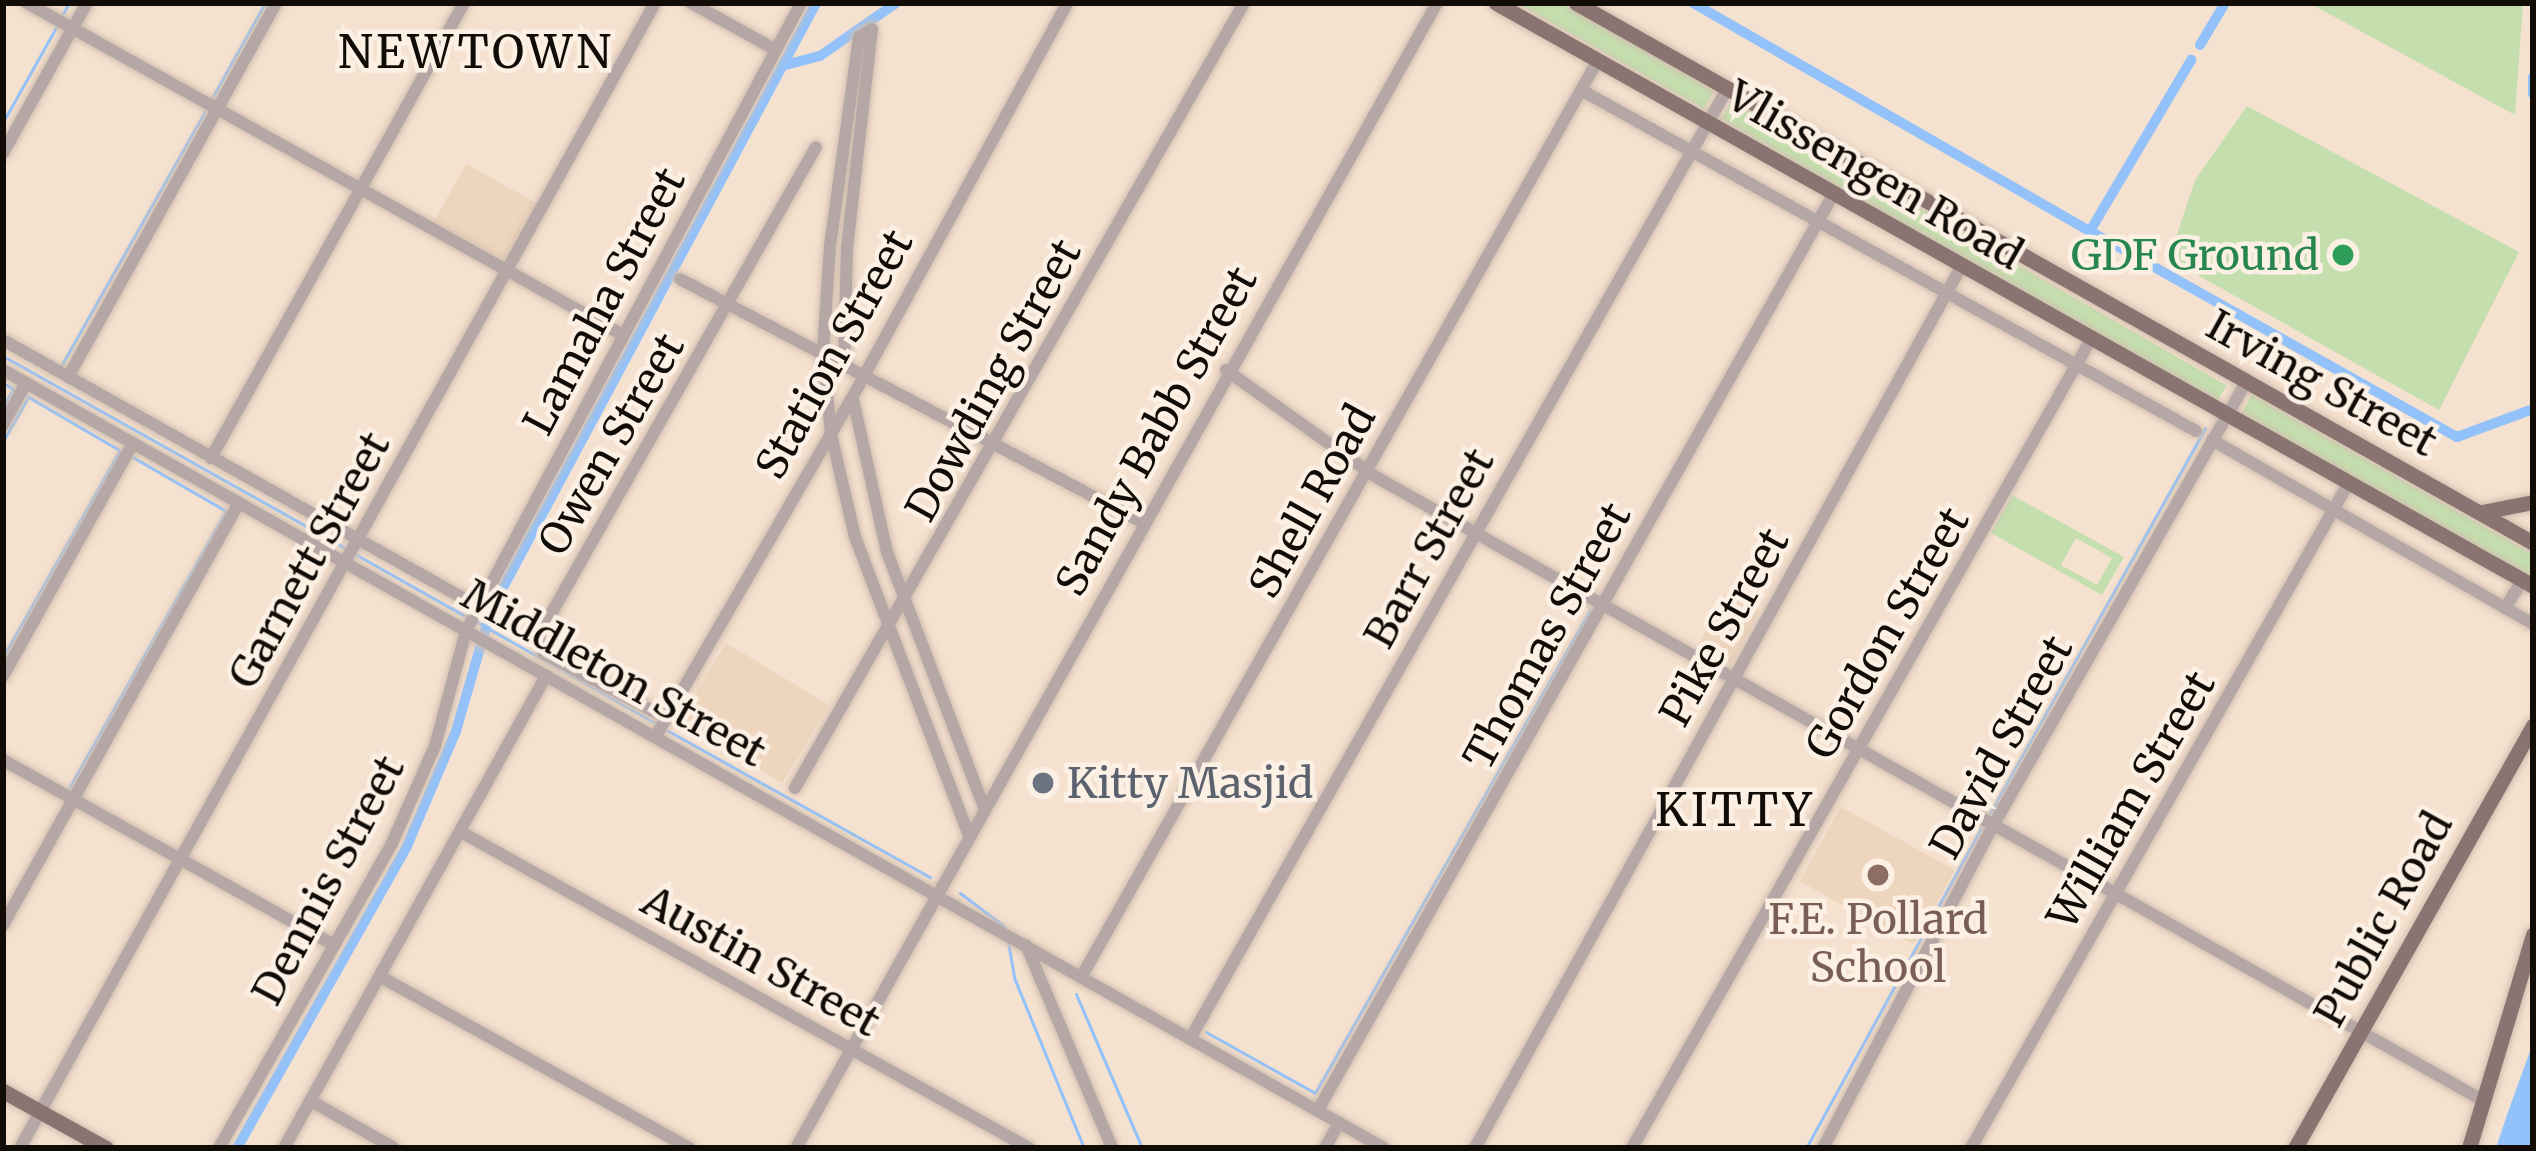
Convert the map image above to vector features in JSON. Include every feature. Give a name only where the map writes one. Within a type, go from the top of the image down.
[{"type":"main road","name":"Vlissengen Road","points":[[1496,3],[2527,584]]},
{"type":"main road","name":"Irving Street","points":[[1576,3],[2533,543]]},
{"type":"main road","points":[[2482,512],[2533,502]]},
{"type":"main road","points":[[2527,584],[2533,596]]},
{"type":"main road","name":"Public Road","points":[[2295,1148],[2533,725]]},
{"type":"main road","points":[[2469,1148],[2533,934]]},
{"type":"main road","points":[[3,1091],[106,1148]]},
{"type":"street","points":[[27,3],[623,335]]},
{"type":"street","points":[[3,153],[87,3]]},
{"type":"street","points":[[62,374],[276,3]]},
{"type":"street","points":[[211,458],[464,3]]},
{"type":"street","name":"Garnett Street","points":[[20,1148],[655,3]]},
{"type":"street","points":[[691,3],[776,50]]},
{"type":"street","name":"Lamaha Street","points":[[470,631],[801,3]]},
{"type":"street","name":"Station Street","points":[[657,734],[852,398],[861,370],[1067,3]]},
{"type":"street","name":"Dowding Street","points":[[795,788],[906,604],[1244,3]]},
{"type":"street","name":"Sandy Babb Street","points":[[796,1148],[1226,370],[1437,3]]},
{"type":"street","points":[[844,362],[848,248],[872,29],[859,37],[830,246],[823,352],[831,434],[888,633],[969,835]]},
{"type":"street","name":"Shell Road","points":[[1083,974],[1598,60]]},
{"type":"street","name":"Barr Street","points":[[1190,1039],[1727,89]]},
{"type":"street","points":[[1581,90],[2196,431]]},
{"type":"street","name":"Owen Street","points":[[666,718],[543,652],[538,637],[816,147]]},
{"type":"street","name":"Thomas Street","points":[[1318,1110],[1833,195]]},
{"type":"street","points":[[830,246],[848,248]]},
{"type":"street","name":"Pike Street","points":[[1475,1148],[1961,265]]},
{"type":"street","points":[[680,278],[1142,522]]},
{"type":"street","name":"Gordon Street","points":[[1632,1148],[2092,339]]},
{"type":"street","points":[[3,340],[478,609]]},
{"type":"street","name":"Middleton Street","points":[[3,370],[129,450],[239,503],[657,734],[1190,1039]]},
{"type":"street","points":[[1226,370],[1368,469],[1475,534],[2484,1101]]},
{"type":"street","points":[[3,424],[26,383]]},
{"type":"street","name":"David Street","points":[[1823,1148],[1988,821],[2245,384]]},
{"type":"street","points":[[852,398],[869,497],[984,808]]},
{"type":"street","points":[[2213,438],[2533,625]]},
{"type":"street","points":[[3,676],[129,450]]},
{"type":"street","name":"William Street","points":[[1971,1148],[2347,486]]},
{"type":"street","points":[[3,925],[239,503]]},
{"type":"street","points":[[2505,608],[2527,584]]},
{"type":"street","name":"Dennis Street","points":[[219,1148],[334,945],[435,746],[470,631]]},
{"type":"street","points":[[284,1148],[547,676]]},
{"type":"street","points":[[3,760],[334,945]]},
{"type":"street","name":"Austin Street","points":[[460,832],[1029,1148]]},
{"type":"street","points":[[1026,945],[1035,976],[1112,1148]]},
{"type":"street","points":[[1035,976],[1052,958]]},
{"type":"street","points":[[382,977],[690,1148]]},
{"type":"street","points":[[1190,1039],[1384,1148]]},
{"type":"street","points":[[311,1101],[394,1148]]},
{"type":"street","points":[[1325,1148],[1340,1123]]},
{"type":"shaded area","points":[[466,164],[539,204],[507,262],[434,222]]},
{"type":"shaded area","points":[[1726,593],[1760,611],[1731,664],[1698,646]]},
{"type":"shaded area","points":[[726,643],[829,705],[782,783],[679,721]]},
{"type":"shaded area","name":"F.E. Pollard School","points":[[1841,807],[1955,870],[1913,944],[1800,881]]},
{"type":"green space","points":[[1517,3],[1561,3],[1714,91],[1704,109]]},
{"type":"green space","points":[[2309,3],[2523,3],[2515,115]]},
{"type":"green space","points":[[1732,100],[2227,385],[2216,405],[1721,119]]},
{"type":"green space","name":"GDF Ground","points":[[2247,106],[2519,252],[2439,410],[2169,259],[2195,180]]},
{"type":"green space","points":[[2252,395],[2533,554],[2533,577],[2240,416]]},
{"type":"green space","points":[[2012,495],[2124,557],[2102,595],[1991,533]],"holes":[[[2076,538],[2112,558],[2097,585],[2061,565]]]},
{"type":"water","points":[[2533,1043],[2533,1148],[2496,1148],[2508,1112]]},
{"type":"waterway","points":[[62,15],[69,3]]},
{"type":"waterway","points":[[211,100],[265,3]]},
{"type":"waterway","points":[[237,1148],[407,846],[456,731],[491,610],[816,3]]},
{"type":"waterway","points":[[782,66],[820,56],[896,3]]},
{"type":"waterway","points":[[1693,3],[2090,231],[2191,60]]},
{"type":"waterway","points":[[2200,45],[2225,3]]},
{"type":"waterway","points":[[3,122],[58,24]]},
{"type":"waterway","points":[[2533,77],[2533,94]]},
{"type":"waterway","points":[[61,366],[207,108]]},
{"type":"waterway","points":[[2090,231],[2457,437],[2533,409]]},
{"type":"waterway","points":[[3,356],[347,549]]},
{"type":"waterway","points":[[3,383],[17,391]]},
{"type":"waterway","points":[[3,407],[13,389]]},
{"type":"waterway","points":[[25,395],[121,451]]},
{"type":"waterway","points":[[3,441],[27,399]]},
{"type":"waterway","points":[[1989,815],[2205,428]]},
{"type":"waterway","points":[[3,657],[119,452]]},
{"type":"waterway","points":[[69,788],[226,511],[129,455]]},
{"type":"waterway","points":[[355,554],[467,617]]},
{"type":"waterway","points":[[1206,1032],[1315,1093],[1590,610]]},
{"type":"waterway","points":[[475,621],[655,723]]},
{"type":"waterway","points":[[663,728],[930,877]]},
{"type":"waterway","points":[[1806,1148],[1984,823]]},
{"type":"waterway","points":[[960,893],[1005,927]]},
{"type":"waterway","points":[[1008,942],[1015,980],[1084,1148]]},
{"type":"waterway","points":[[1076,994],[1142,1148]]},
{"type":"place","name":"GDF Ground","points":[[2343,255]]},
{"type":"place","name":"Kitty Masjid","points":[[1043,783]]},
{"type":"place","name":"F.E. Pollard School","points":[[1878,875]]},
{"type":"district","name":"NEWTOWN","points":[[476,53]]},
{"type":"district","name":"KITTY","points":[[1735,811]]}]
